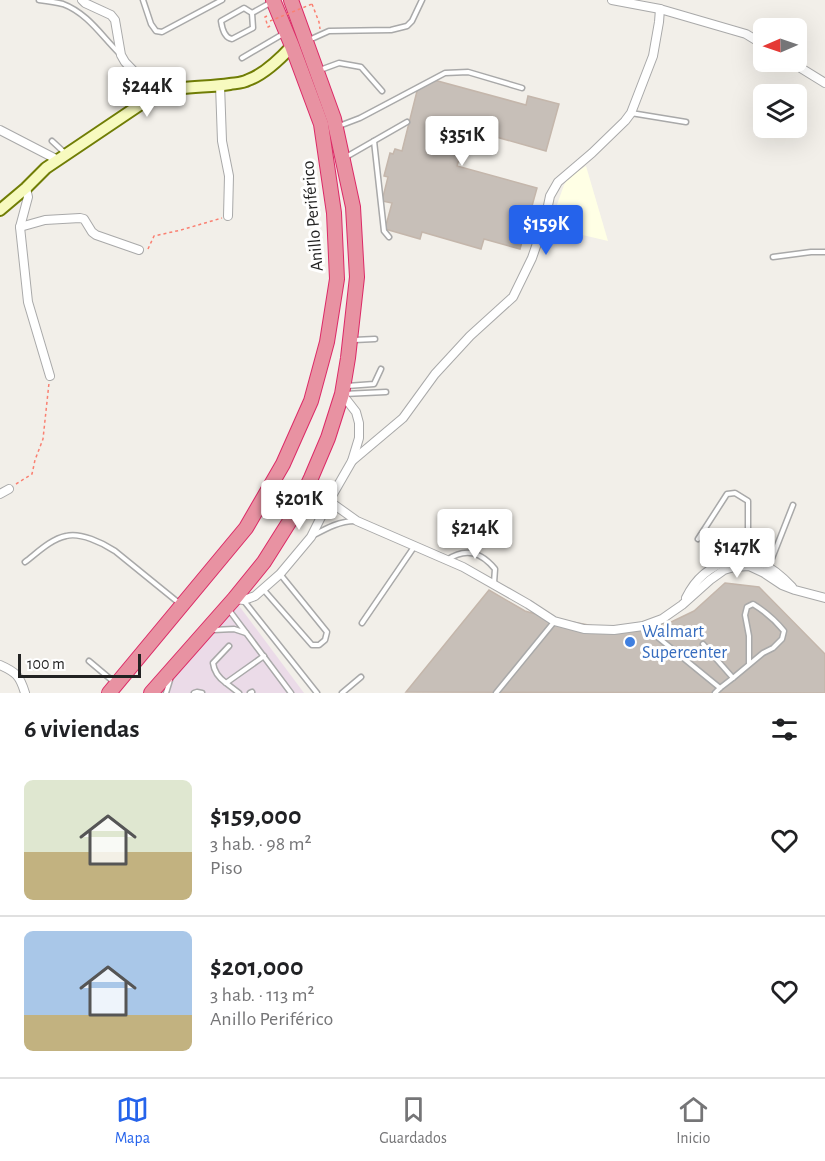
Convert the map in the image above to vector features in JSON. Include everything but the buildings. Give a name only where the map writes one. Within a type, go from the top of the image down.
[{"type":"highway","name":"Anillo Periférico","points":[[273,0],[286,32],[305,41]]},
{"type":"highway","name":"Anillo Periférico","points":[[151,693],[206,630],[235,602],[270,553],[293,516],[311,478],[328,438],[343,390],[357,277],[353,207],[335,127],[291,0]]},
{"type":"highway","name":"Anillo Periférico","points":[[113,688],[246,528],[283,464],[311,401],[327,342],[337,279],[334,213],[321,124],[305,41]]},
{"type":"main road","points":[[0,210],[46,168],[156,94],[171,89],[248,81],[305,41]]},
{"type":"street","points":[[82,0],[116,20],[121,55],[156,94]]},
{"type":"street","points":[[612,0],[660,9],[746,34],[753,38]]},
{"type":"street","points":[[352,460],[404,418],[435,374],[470,336],[513,297],[532,258],[545,220],[550,196],[558,182],[592,153],[631,113],[653,56],[660,9]]},
{"type":"street","points":[[807,72],[825,83]]},
{"type":"street","points":[[220,85],[222,141],[229,176],[228,216]]},
{"type":"street","points":[[0,130],[62,157]]},
{"type":"street","points":[[26,188],[28,197],[20,227],[27,302],[50,376]]},
{"type":"street","points":[[20,227],[45,220],[80,218],[84,219],[96,235],[138,250]]},
{"type":"street","points":[[235,602],[255,596],[280,574],[311,537],[352,460],[359,438],[359,423],[356,412],[343,390]]},
{"type":"street","points":[[311,478],[329,501],[357,521],[494,584],[554,621],[584,629],[614,630],[643,626],[662,619],[682,605],[696,582],[706,572],[721,563],[740,558],[782,585],[825,598]]},
{"type":"street","points":[[0,494],[9,489]]},
{"type":"street","points":[[748,562],[769,567],[795,590]]},
{"type":"street","points":[[0,665],[18,675],[25,693]]},
{"type":"lane","points":[[39,0],[62,4],[86,17],[121,55]]},
{"type":"lane","points":[[143,0],[156,31],[162,32],[222,0]]},
{"type":"lane","points":[[252,13],[273,0]]},
{"type":"lane","points":[[305,41],[329,31],[391,30],[407,26],[412,21],[422,0]]},
{"type":"lane","points":[[244,8],[252,13],[253,28],[232,39],[227,37],[221,21],[244,8]]},
{"type":"lane","points":[[242,58],[286,32]]},
{"type":"lane","points":[[317,72],[339,63],[361,67],[382,91]]},
{"type":"lane","points":[[335,127],[360,118],[445,73],[468,72],[522,88]]},
{"type":"lane","points":[[631,113],[686,122]]},
{"type":"lane","points":[[343,159],[407,122]]},
{"type":"lane","points":[[52,141],[62,157]]},
{"type":"lane","points":[[374,141],[384,231],[389,237]]},
{"type":"lane","points":[[773,256],[825,252]]},
{"type":"lane","points":[[350,340],[375,339]]},
{"type":"lane","points":[[343,390],[374,384],[381,369]]},
{"type":"lane","points":[[343,390],[386,392]]},
{"type":"lane","points":[[698,539],[727,494],[735,493],[748,501],[748,562]]},
{"type":"lane","points":[[769,567],[793,505]]},
{"type":"lane","points":[[311,537],[332,525],[357,521]]},
{"type":"lane","points":[[25,562],[55,540],[65,536],[73,535],[90,539],[115,551],[182,605]]},
{"type":"lane","points":[[719,544],[748,542]]},
{"type":"lane","points":[[362,623],[414,546]]},
{"type":"lane","points":[[446,561],[454,555],[466,552],[480,557],[495,568],[494,584]]},
{"type":"lane","points":[[263,589],[312,645],[319,645],[325,640],[327,632],[280,574]]},
{"type":"lane","points":[[235,602],[247,633],[291,693]]},
{"type":"lane","points":[[235,602],[317,693]]},
{"type":"lane","points":[[715,693],[782,639],[784,631],[778,623],[753,604],[747,607],[745,615],[749,636],[749,664]]},
{"type":"lane","points":[[496,693],[554,621]]},
{"type":"lane","points":[[643,626],[720,688]]},
{"type":"lane","points":[[206,630],[234,629],[247,633]]},
{"type":"lane","points":[[704,644],[733,678]]},
{"type":"lane","points":[[229,646],[213,663],[214,669],[222,680],[239,693]]},
{"type":"lane","points":[[226,683],[264,656]]},
{"type":"lane","points":[[89,661],[113,688]]},
{"type":"lane","points":[[165,693],[175,665]]},
{"type":"lane","points":[[342,693],[362,676]]},
{"type":"lane","points":[[194,693],[202,693]]},
{"type":"path","points":[[268,27],[265,17],[267,16],[270,21],[312,4],[319,22],[305,41]]},
{"type":"path","points":[[138,250],[147,250],[154,236],[228,216]]},
{"type":"path","points":[[9,489],[32,474],[43,439],[50,376]]},
{"type":"shaded area","points":[[586,166],[608,241],[549,227],[564,185],[569,177]]},
{"type":"shaded area","points":[[234,599],[304,693],[151,693]]},
{"type":"place","name":"Walmart Supercenter","points":[[630,642]]}]
